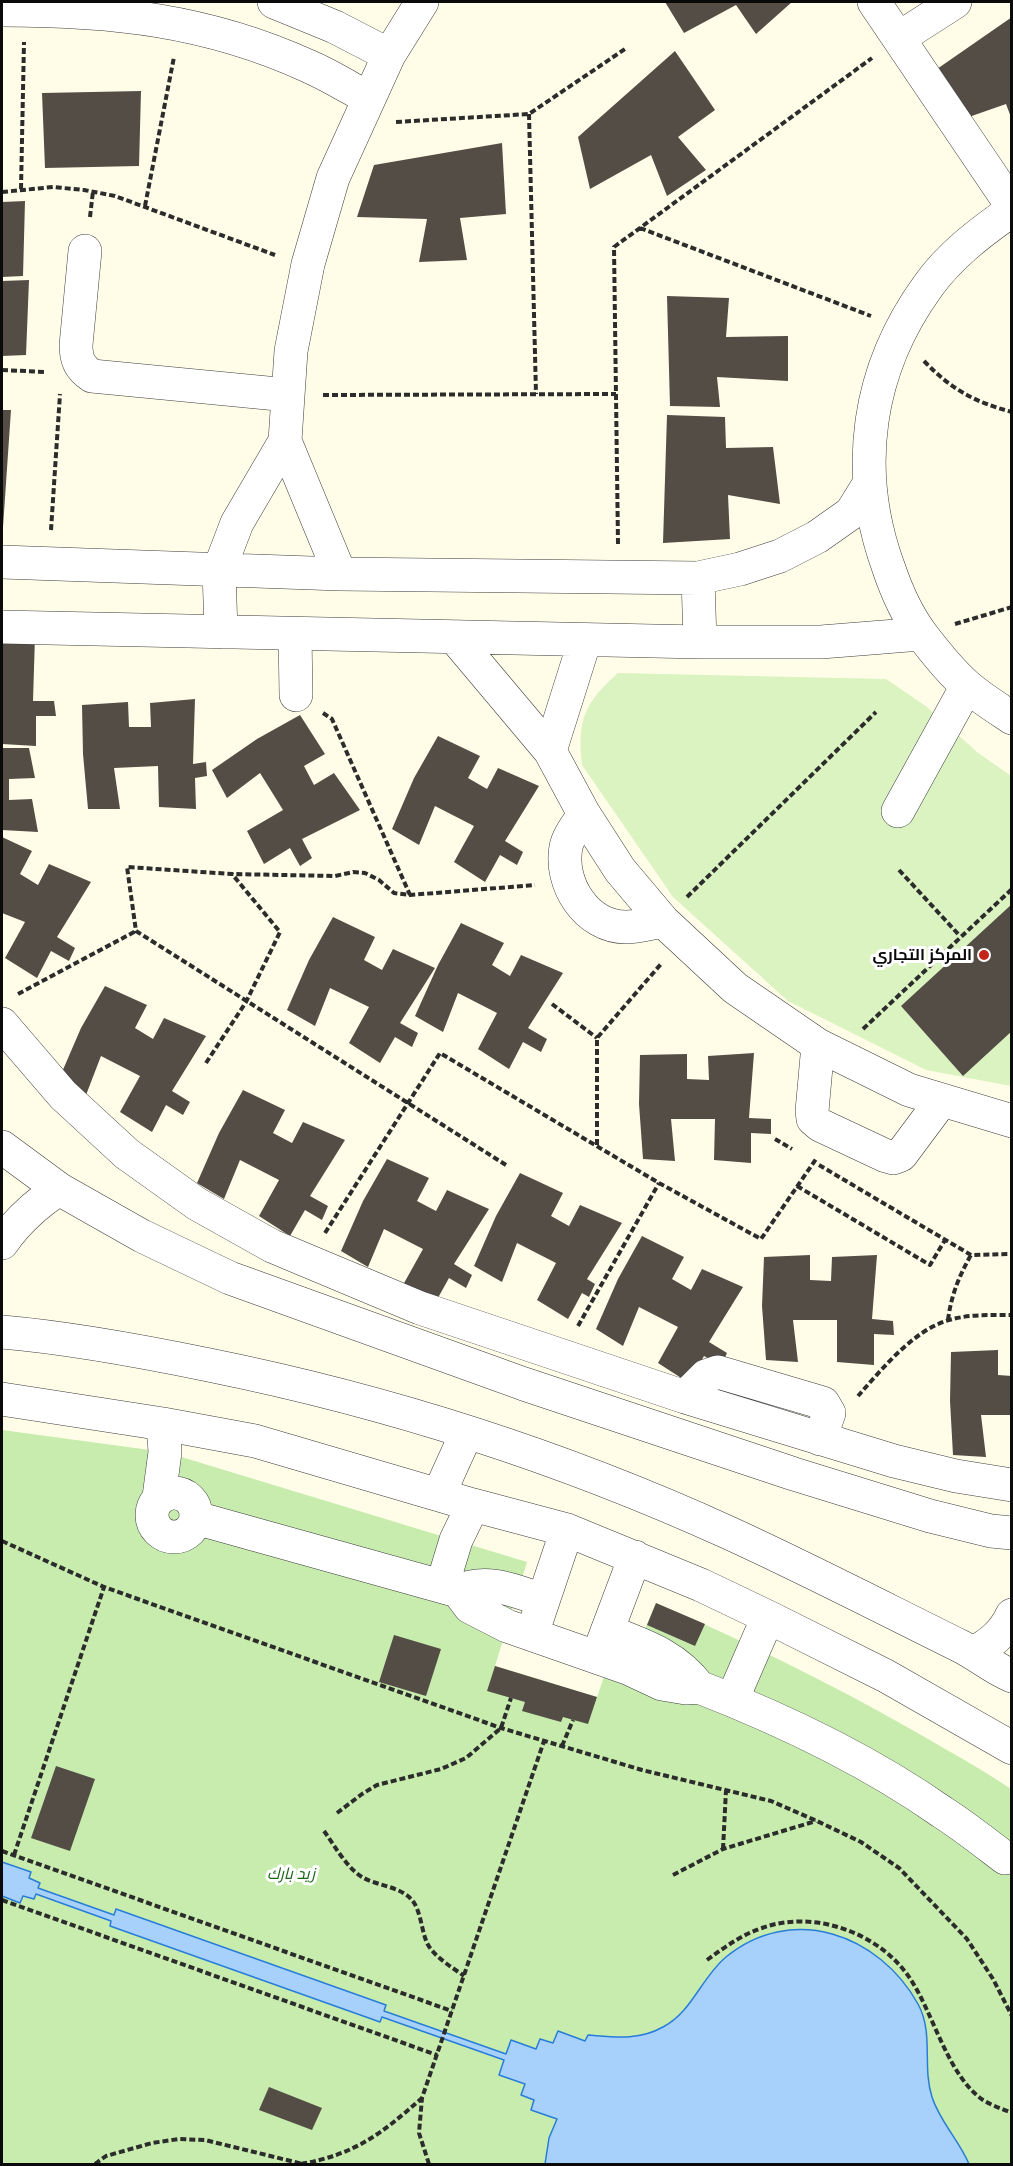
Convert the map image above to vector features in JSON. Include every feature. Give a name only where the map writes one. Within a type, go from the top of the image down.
[{"type":"street","points":[[274,2],[335,27],[389,56]]},
{"type":"street","points":[[340,574],[285,441],[291,351],[308,264],[333,178],[389,56],[422,2]]},
{"type":"street","points":[[874,2],[1011,208],[967,243],[928,285],[898,333],[880,382],[872,422],[869,484],[877,537],[895,588],[921,634],[967,686],[1011,718]]},
{"type":"street","points":[[899,38],[955,2]]},
{"type":"street","points":[[13,10],[163,15],[246,42],[308,66],[362,111]]},
{"type":"street","points":[[85,251],[76,355],[79,364],[92,376],[288,395]]},
{"type":"street","points":[[221,632],[219,570],[237,523],[257,485],[285,441]]},
{"type":"street","points":[[2,562],[340,574],[698,578],[740,569],[780,556],[817,537],[851,513],[869,484]]},
{"type":"street","points":[[698,578],[700,642]]},
{"type":"street","points":[[2,627],[700,642],[821,642],[921,634]]},
{"type":"street","points":[[295,634],[296,695]]},
{"type":"street","points":[[455,638],[550,751],[584,814],[620,870],[673,930],[735,988],[827,1050],[909,1090],[1011,1121]]},
{"type":"street","points":[[550,751],[585,640]]},
{"type":"street","points":[[898,811],[967,686]]},
{"type":"street","points":[[584,814],[566,845],[564,863],[568,882],[577,899],[590,913],[607,923],[625,927],[673,930]]},
{"type":"street","points":[[7,1011],[63,1095],[127,1154],[197,1204],[272,1246],[420,1308],[685,1397],[820,1439],[936,1471],[1011,1485]]},
{"type":"street","points":[[827,1050],[812,1115],[820,1125],[886,1156],[897,1157],[903,1152],[942,1100]]},
{"type":"street","points":[[2,1147],[59,1189],[142,1236],[230,1278],[524,1384],[670,1433],[930,1516],[1001,1532],[1011,1559]]},
{"type":"street","points":[[2,1243],[15,1225],[35,1205],[59,1189]]},
{"type":"street","points":[[2,1332],[52,1336],[262,1375],[365,1401],[467,1432],[641,1495],[726,1531],[810,1570],[974,1653],[1011,1676]]},
{"type":"street","points":[[2,1399],[255,1441],[567,1530],[635,1557],[768,1617],[886,1676],[1011,1748]]},
{"type":"street","points":[[163,1424],[165,1452],[159,1497],[167,1493],[185,1495],[196,1509],[196,1518],[450,1589],[488,1584],[543,1600]]},
{"type":"street","points":[[439,1494],[467,1432]]},
{"type":"street","points":[[450,1589],[456,1540],[473,1505]]},
{"type":"street","points":[[531,1635],[567,1530]]},
{"type":"street","points":[[602,1644],[635,1557]]},
{"type":"street","points":[[450,1589],[478,1613],[531,1635],[602,1644],[639,1643],[683,1668],[699,1687],[804,1732],[874,1769],[941,1811],[1005,1858]]},
{"type":"street","points":[[974,1653],[992,1643],[1006,1627],[1011,1615]]},
{"type":"street","points":[[732,1700],[768,1617]]},
{"type":"path","points":[[13,10],[21,189]]},
{"type":"path","points":[[145,206],[163,15]]},
{"type":"path","points":[[618,578],[614,247],[899,38]]},
{"type":"path","points":[[362,111],[529,114],[625,49]]},
{"type":"path","points":[[529,114],[536,394]]},
{"type":"path","points":[[2,192],[53,187],[115,196],[237,242],[308,264]]},
{"type":"path","points":[[639,227],[882,321],[898,333],[946,382],[965,396],[987,406],[1011,412]]},
{"type":"path","points":[[49,564],[61,385]]},
{"type":"path","points":[[288,395],[616,394]]},
{"type":"path","points":[[921,634],[1011,607]]},
{"type":"path","points":[[296,695],[332,719],[410,895]]},
{"type":"path","points":[[597,1146],[597,1038],[673,930],[876,712]]},
{"type":"path","points":[[506,1165],[136,931],[127,867],[232,874],[335,876],[353,872],[365,873],[379,880],[394,893],[410,895],[568,882]]},
{"type":"path","points":[[899,870],[960,936]]},
{"type":"path","points":[[206,1063],[246,1002],[280,932],[232,874]]},
{"type":"path","points":[[827,1050],[1011,889]]},
{"type":"path","points":[[7,1011],[136,931]]},
{"type":"path","points":[[552,1004],[597,1038]]},
{"type":"path","points":[[307,1262],[440,1053],[659,1183],[761,1239],[835,1132]]},
{"type":"path","points":[[775,1139],[794,1150]]},
{"type":"path","points":[[804,1156],[971,1256],[1011,1254]]},
{"type":"path","points":[[561,1356],[659,1183]]},
{"type":"path","points":[[797,1186],[930,1265],[945,1240]]},
{"type":"path","points":[[948,1320],[959,1275],[971,1256]]},
{"type":"path","points":[[855,1399],[918,1334],[948,1320],[973,1316],[1011,1315]]},
{"type":"path","points":[[2,1541],[105,1587],[501,1728],[642,1770],[771,1802],[817,1821],[861,1842],[898,1868],[967,1939],[993,1979],[1011,2016]]},
{"type":"path","points":[[14,1856],[105,1587]]},
{"type":"path","points":[[337,1813],[377,1785],[428,1773],[466,1758],[501,1728],[511,1698]]},
{"type":"path","points":[[562,1746],[573,1720]]},
{"type":"path","points":[[429,2164],[419,2133],[422,2098],[544,1740]]},
{"type":"path","points":[[723,1849],[726,1790]]},
{"type":"path","points":[[674,1875],[723,1849],[817,1821]]},
{"type":"path","points":[[324,1831],[358,1874],[372,1882],[405,1893],[411,1899],[430,1948],[464,1976]]},
{"type":"path","points":[[2,1851],[452,2011]]},
{"type":"path","points":[[2,1900],[437,2055]]},
{"type":"path","points":[[707,1960],[734,1940],[764,1927],[797,1922],[829,1924],[861,1935],[888,1954],[910,1978],[963,2082],[984,2101],[1011,2113]]},
{"type":"path","points":[[95,2164],[106,2156],[152,2143],[179,2139],[205,2140],[302,2164],[328,2159],[354,2149],[378,2135],[422,2098]]},
{"type":"green space","points":[[618,673],[886,679],[927,707],[977,752],[1011,776],[1011,1086],[926,1070],[788,1001],[673,897],[582,765],[581,736],[585,714],[597,694]]},
{"type":"green space","name":"زيد بارك","points":[[2,1430],[165,1452],[527,1562],[495,1666],[597,1697],[607,1668],[639,1643],[656,1603],[819,1679],[951,1752],[1011,1789],[1011,2164],[2,2164]]},
{"type":"water","points":[[2,1862],[31,1872],[29,1878],[40,1883],[38,1888],[114,1915],[116,1909],[386,2005],[384,2011],[506,2054],[511,2040],[536,2049],[540,2039],[553,2043],[558,2031],[585,2041],[588,2035],[626,2037],[654,2031],[673,2021],[682,2013],[717,1965],[752,1941],[778,1932],[805,1930],[832,1934],[858,1944],[881,1960],[901,1980],[918,2004],[926,2026],[929,2085],[932,2097],[969,2164],[545,2164],[549,2138],[557,2119],[531,2110],[534,2100],[521,2095],[525,2084],[499,2075],[504,2060],[382,2017],[380,2022],[110,1926],[111,1921],[36,1894],[34,1899],[23,1896],[20,1903],[2,1896]]},
{"type":"building","points":[[665,2],[792,2],[756,34],[736,5],[684,33]]},
{"type":"building","points":[[1012,17],[1012,120],[1006,104],[966,118],[937,69]]},
{"type":"building","points":[[675,51],[715,110],[678,137],[706,170],[667,196],[651,155],[590,189],[578,137]]},
{"type":"building","points":[[141,91],[139,166],[45,168],[42,93]]},
{"type":"building","points":[[502,143],[506,214],[460,218],[467,260],[419,262],[427,219],[357,217],[374,165]]},
{"type":"building","points":[[25,201],[23,276],[2,277],[2,202]]},
{"type":"building","points":[[29,280],[26,355],[2,356],[2,281]]},
{"type":"building","points":[[667,296],[729,298],[726,337],[788,336],[788,381],[717,377],[720,407],[670,406]]},
{"type":"building","points":[[2,410],[11,410],[3,527],[2,527]]},
{"type":"building","points":[[667,415],[725,417],[726,448],[773,447],[780,504],[728,495],[730,539],[663,543]]},
{"type":"building","points":[[35,636],[33,701],[54,701],[56,716],[36,716],[36,746],[2,744],[2,640]]},
{"type":"building","points":[[195,699],[193,764],[206,762],[207,776],[195,778],[196,809],[159,807],[158,766],[114,768],[120,809],[88,809],[83,754],[82,705],[128,702],[129,727],[151,727],[150,703]]},
{"type":"building","points":[[300,715],[325,754],[304,766],[314,785],[334,773],[360,810],[302,839],[312,858],[300,866],[290,848],[264,864],[247,831],[283,810],[260,773],[227,798],[212,770],[257,739]]},
{"type":"building","points":[[438,736],[480,756],[468,778],[487,789],[498,768],[539,786],[505,841],[523,852],[517,865],[500,855],[485,882],[454,862],[474,826],[435,806],[419,845],[392,829],[414,778]]},
{"type":"building","points":[[2,748],[29,748],[35,778],[9,779],[9,800],[32,799],[38,832],[2,830]]},
{"type":"building","points":[[2,837],[32,851],[20,874],[38,885],[49,864],[91,882],[57,937],[75,948],[69,961],[51,951],[37,978],[5,958],[25,922],[2,913]]},
{"type":"building","name":"المركز التجاري","points":[[1012,904],[1012,1031],[963,1076],[901,1006]]},
{"type":"building","points":[[333,917],[375,937],[364,960],[382,970],[393,949],[435,968],[400,1023],[418,1033],[412,1047],[395,1037],[380,1063],[349,1043],[369,1007],[330,988],[315,1026],[287,1010],[309,960]]},
{"type":"building","points":[[461,923],[504,943],[492,965],[510,976],[521,955],[563,973],[528,1028],[547,1039],[541,1052],[523,1042],[509,1069],[478,1049],[497,1013],[458,993],[443,1032],[415,1016],[438,965]]},
{"type":"building","points":[[105,986],[147,1005],[135,1028],[153,1039],[164,1018],[206,1036],[172,1091],[190,1102],[183,1115],[166,1105],[152,1132],[120,1112],[140,1076],[101,1056],[86,1095],[59,1079],[81,1028]]},
{"type":"building","points":[[754,1053],[749,1118],[771,1119],[771,1134],[751,1133],[751,1163],[714,1160],[715,1119],[671,1119],[675,1161],[643,1159],[639,1104],[640,1055],[687,1054],[687,1079],[709,1080],[708,1056]]},
{"type":"building","points":[[243,1090],[285,1110],[273,1133],[292,1143],[303,1122],[345,1140],[310,1196],[328,1206],[322,1220],[305,1210],[290,1236],[259,1216],[279,1180],[240,1160],[224,1199],[197,1183],[219,1133]]},
{"type":"building","points":[[387,1159],[429,1178],[417,1201],[436,1211],[447,1190],[489,1209],[454,1264],[472,1275],[466,1288],[449,1278],[434,1305],[403,1285],[423,1249],[384,1229],[368,1267],[341,1251],[363,1201]]},
{"type":"building","points":[[520,1173],[563,1193],[551,1216],[569,1226],[580,1205],[622,1223],[587,1279],[595,1284],[589,1297],[582,1293],[568,1319],[537,1300],[556,1263],[517,1243],[502,1282],[474,1266],[496,1216]]},
{"type":"building","points":[[642,1236],[684,1257],[672,1279],[691,1290],[702,1269],[743,1287],[709,1342],[727,1353],[721,1366],[704,1356],[689,1383],[658,1363],[678,1327],[639,1307],[623,1346],[596,1329],[618,1279]]},
{"type":"building","points":[[810,1255],[810,1280],[831,1281],[832,1257],[877,1255],[872,1319],[893,1321],[894,1335],[874,1334],[874,1365],[837,1362],[837,1320],[793,1320],[798,1362],[766,1360],[762,1306],[764,1257]]},
{"type":"building","points":[[998,1350],[998,1375],[1012,1376],[1012,1415],[981,1415],[986,1457],[953,1455],[950,1401],[951,1352]]},
{"type":"building","points":[[656,1603],[705,1624],[695,1646],[647,1625]]},
{"type":"building","points":[[394,1635],[441,1649],[426,1696],[379,1682]]},
{"type":"building","points":[[495,1666],[597,1697],[588,1724],[563,1717],[561,1722],[522,1711],[525,1702],[487,1691]]},
{"type":"building","points":[[56,1766],[95,1779],[70,1851],[31,1838]]},
{"type":"building","points":[[269,2087],[322,2108],[312,2130],[259,2110]]},
{"type":"place","name":"المركز التجاري","points":[[984,955]]}]
